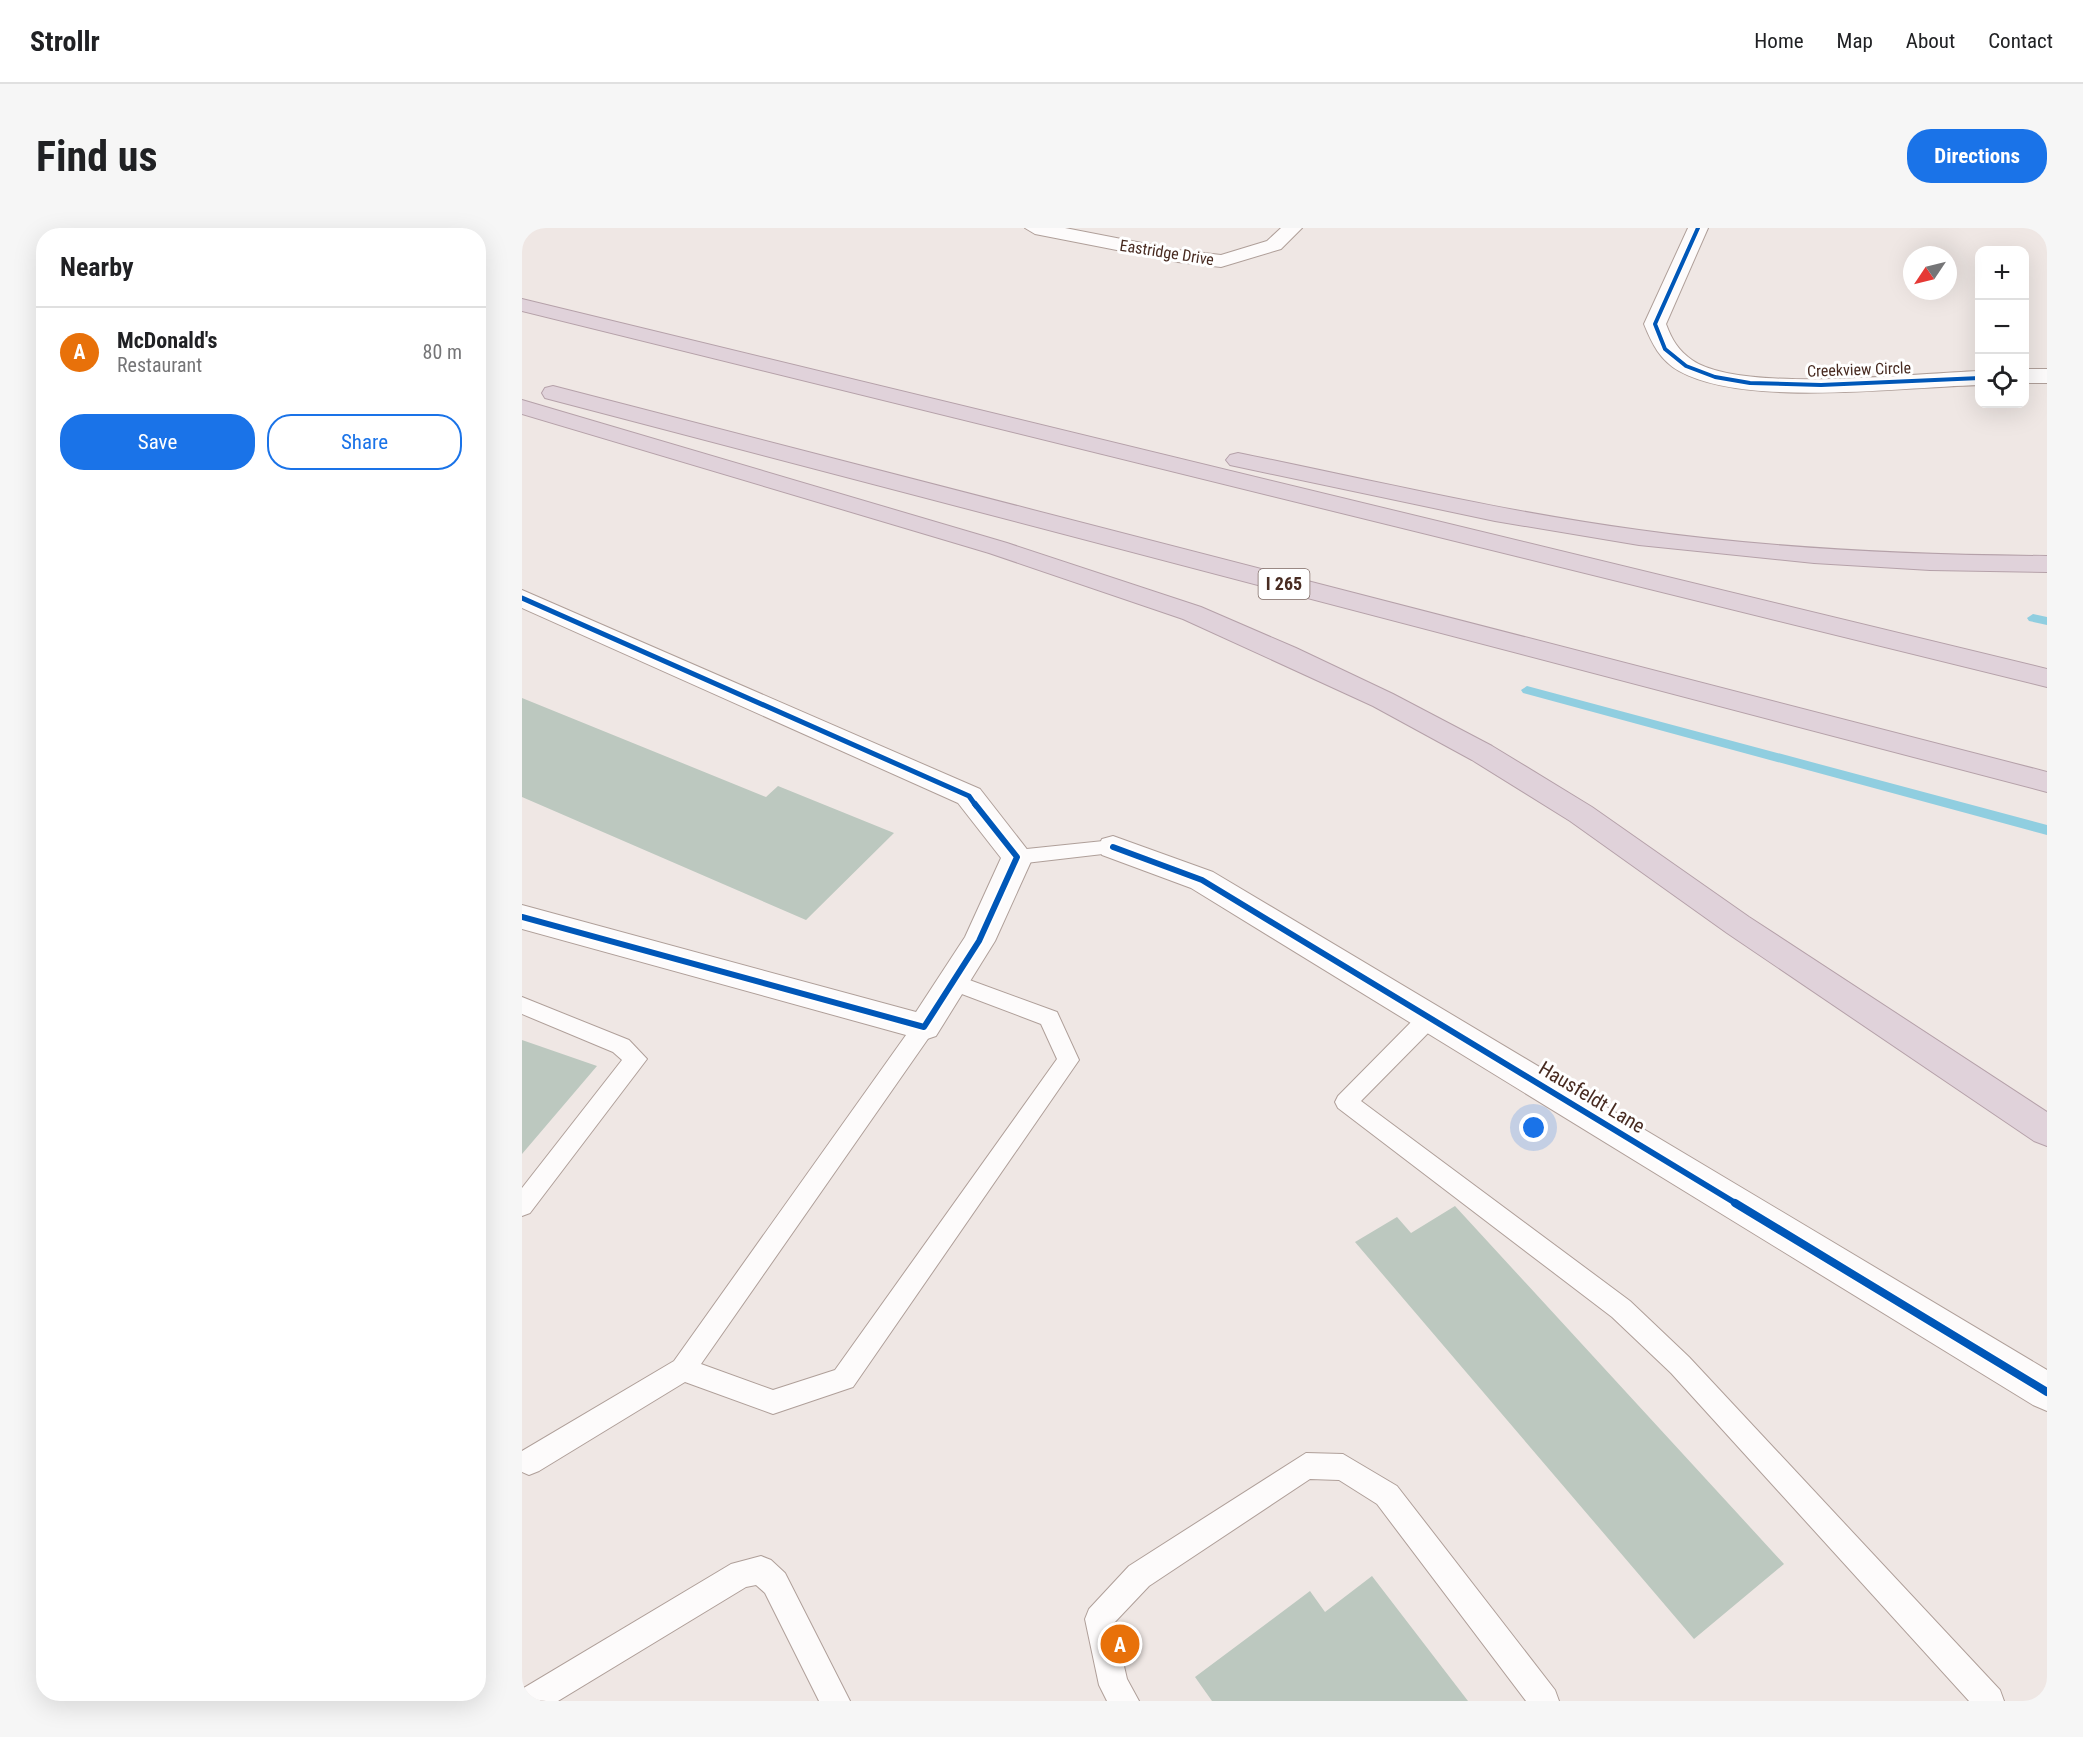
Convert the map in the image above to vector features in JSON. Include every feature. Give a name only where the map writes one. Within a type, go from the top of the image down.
[{"type":"highway","points":[[522,305],[2047,678]]},
{"type":"highway","points":[[772,367],[1580,529],[1787,554],[1889,560],[2047,564]]},
{"type":"highway","name":"I 265","points":[[522,385],[2047,782]]},
{"type":"highway","points":[[522,407],[998,548],[1192,613],[1383,700],[1482,753],[1571,808],[1738,925],[2047,1131]]},
{"type":"street","name":"Eastridge Drive","points":[[1035,228],[1178,256],[1221,261],[1274,245],[1292,228]]},
{"type":"street","name":"Creekview Circle","points":[[1698,228],[1660,308],[1656,324],[1657,338],[1666,351],[1706,375],[1739,382],[1813,385],[1975,378]]},
{"type":"street","points":[[2029,376],[2047,376]]},
{"type":"street","points":[[522,598],[969,796],[1017,857],[979,941],[924,1027],[522,917]]},
{"type":"street","name":"Hausfeldt Lane","points":[[1113,847],[1202,880],[2047,1392]]},
{"type":"lane","points":[[1017,857],[1113,847]]},
{"type":"lane","points":[[683,1368],[773,1402],[844,1379],[1068,1060],[1049,1018],[953,982]]},
{"type":"lane","points":[[522,1005],[621,1046],[636,1059],[522,1206]]},
{"type":"lane","points":[[1429,1018],[1346,1102],[1630,1317],[1680,1365],[1989,1701]]},
{"type":"lane","points":[[524,1458],[683,1368],[924,1027]]},
{"type":"lane","points":[[1124,1701],[1114,1685],[1099,1619],[1139,1576],[1306,1466],[1343,1467],[1387,1495],[1544,1701]]},
{"type":"lane","points":[[530,1701],[741,1574],[761,1570],[776,1583],[835,1701]]},
{"type":"building","points":[[522,698],[766,797],[778,786],[894,833],[806,920],[522,797]]},
{"type":"building","points":[[522,1040],[597,1066],[522,1154]]},
{"type":"building","points":[[1455,1206],[1784,1564],[1694,1639],[1355,1242],[1397,1217],[1411,1233]]},
{"type":"building","points":[[1372,1576],[1468,1701],[1212,1701],[1195,1677],[1310,1591],[1325,1612]]},
{"type":"waterway","points":[[2033,618],[2047,621]]},
{"type":"waterway","points":[[1527,690],[2047,830]]},
{"type":"cycle path","points":[[1698,228],[1655,324],[1665,349],[1686,366],[1715,377],[1750,383],[1786,385],[1975,378]]},
{"type":"cycle path","points":[[522,598],[969,796],[1017,857],[979,941],[924,1027],[522,917]]},
{"type":"cycle path","points":[[1113,847],[1202,880],[2047,1392]]},
{"type":"place","name":"McDonald's","points":[[1120,1644]]}]
